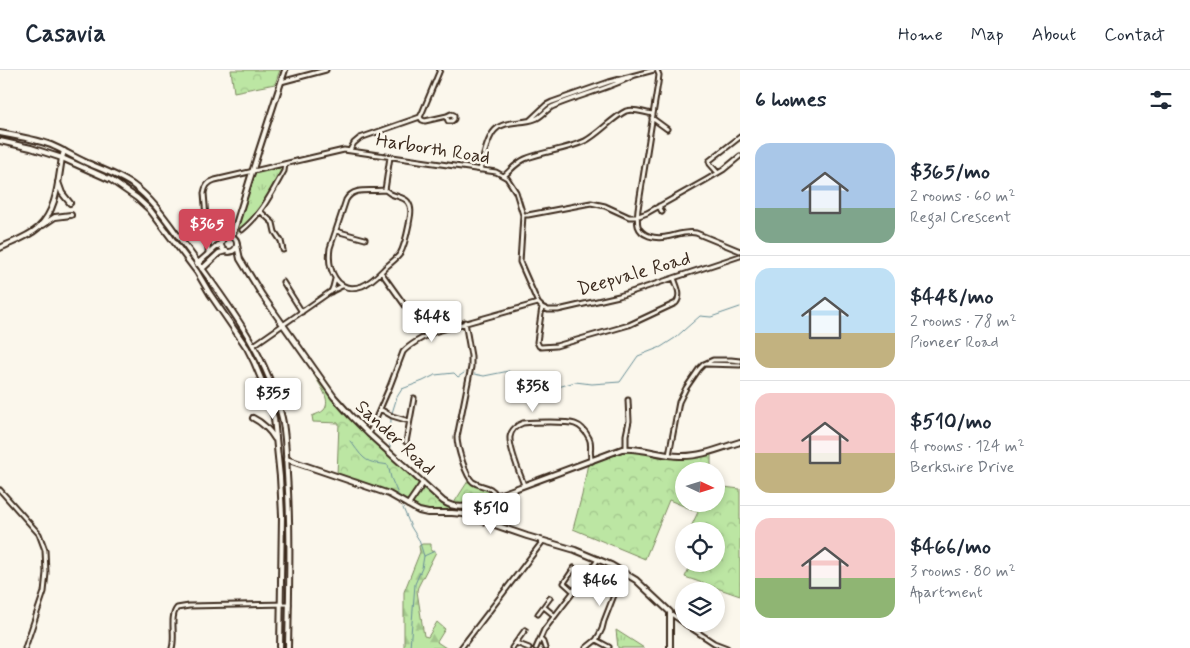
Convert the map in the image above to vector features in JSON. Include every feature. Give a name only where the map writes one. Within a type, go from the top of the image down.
[{"type":"main road","points":[[232,237],[285,70]]},
{"type":"main road","points":[[0,133],[37,140],[53,146],[122,178],[137,188],[156,207],[202,268],[236,316],[254,346],[269,379],[282,417],[289,500],[288,648]]},
{"type":"main road","points":[[0,141],[62,158],[111,180],[138,198],[150,210],[194,267],[247,348],[271,404],[274,418],[282,515],[280,648]]},
{"type":"main road","points":[[38,228],[51,209],[64,151]]},
{"type":"main road","points":[[58,182],[62,193],[70,203]]},
{"type":"main road","points":[[0,248],[56,217],[71,215]]},
{"type":"main road","points":[[194,267],[225,238],[232,237]]},
{"type":"main road","points":[[197,272],[219,253],[235,250],[236,240],[232,237]]},
{"type":"main road","points":[[222,242],[222,248],[228,252]]},
{"type":"main road","name":"Sander Road","points":[[237,245],[240,259]]},
{"type":"main road","name":"Sander Road","points":[[228,252],[235,254],[240,259],[282,326],[334,397],[369,434],[448,504],[457,507],[469,506],[612,452],[626,449],[669,455],[694,456],[740,442]]},
{"type":"main road","points":[[253,418],[265,426],[276,440]]},
{"type":"main road","points":[[286,459],[389,494],[419,511],[462,514],[598,559],[636,580],[670,612],[670,648]]},
{"type":"main road","points":[[408,505],[423,483]]},
{"type":"street","points":[[281,82],[326,70]]},
{"type":"street","points":[[350,150],[360,138],[420,117],[440,70]]},
{"type":"street","points":[[480,170],[490,137],[500,126],[530,121],[538,118],[552,107],[633,76],[656,70],[659,75],[658,83],[637,217],[640,232],[661,238],[693,232],[740,250]]},
{"type":"street","points":[[504,176],[525,159],[589,139],[626,111],[635,110],[653,116],[667,129]]},
{"type":"street","points":[[420,117],[425,121],[447,116]]},
{"type":"street","points":[[718,173],[709,161],[740,137]]},
{"type":"street","name":"Harborth Road","points":[[208,255],[204,193],[206,186],[210,182],[338,150],[350,150],[496,172],[504,176],[514,188],[522,215],[520,262],[538,303]]},
{"type":"street","points":[[522,215],[591,203],[605,206],[629,217],[637,217],[718,173],[740,156]]},
{"type":"street","points":[[385,190],[390,157]]},
{"type":"street","points":[[242,230],[252,222],[260,211],[284,171],[285,164]]},
{"type":"street","points":[[385,190],[406,200],[410,205],[408,230],[401,252],[396,259],[372,280],[360,286],[344,286],[335,278],[329,256],[336,231],[348,195],[359,191],[375,192],[385,190]]},
{"type":"street","points":[[659,206],[662,212]]},
{"type":"street","points":[[260,211],[274,225],[283,250]]},
{"type":"street","points":[[336,231],[365,239]]},
{"type":"street","name":"Deepvale Road","points":[[542,307],[548,310],[558,310],[619,296],[740,256]]},
{"type":"street","points":[[381,272],[426,336]]},
{"type":"street","points":[[330,292],[335,278]]},
{"type":"street","points":[[369,434],[404,350],[426,336],[465,322],[538,303],[542,307],[536,337],[537,342],[539,346],[545,348],[556,346],[629,324],[676,303],[679,295],[674,278]]},
{"type":"street","points":[[283,282],[302,312]]},
{"type":"street","points":[[254,346],[330,292],[344,286]]},
{"type":"street","points":[[530,304],[535,296]]},
{"type":"street","points":[[465,322],[471,367],[457,438],[458,445],[470,479],[491,488],[496,495]]},
{"type":"street","points":[[669,455],[679,402],[686,388],[704,364],[713,360],[740,361]]},
{"type":"street","points":[[704,364],[740,365]]},
{"type":"street","points":[[406,442],[414,398]]},
{"type":"street","points":[[626,449],[629,421],[628,400]]},
{"type":"street","points":[[380,409],[392,416],[409,421]]},
{"type":"street","points":[[524,485],[510,439],[514,429],[519,424],[570,422],[578,425],[590,439],[589,454],[592,461]]},
{"type":"street","points":[[0,490],[39,534],[45,550],[46,578],[44,592],[25,648]]},
{"type":"street","points":[[461,648],[543,541]]},
{"type":"street","points":[[536,648],[544,630],[598,559]]},
{"type":"street","points":[[574,568],[564,583],[574,592]]},
{"type":"street","points":[[586,648],[596,640],[602,629],[623,572]]},
{"type":"street","points":[[538,614],[550,598]]},
{"type":"street","points":[[172,648],[174,642],[173,614],[177,608],[189,606],[288,604]]},
{"type":"street","points":[[544,606],[555,616]]},
{"type":"street","points":[[670,612],[675,616]]},
{"type":"street","points":[[512,648],[526,630]]},
{"type":"street","points":[[698,632],[714,643],[727,648]]},
{"type":"street","points":[[540,640],[543,642],[544,648]]},
{"type":"street","points":[[596,640],[609,647]]},
{"type":"street","points":[[516,643],[529,648]]},
{"type":"green space","points":[[231,70],[280,70],[275,84],[234,92]]},
{"type":"green space","points":[[285,164],[260,212],[242,230],[239,232],[234,231],[252,172]]},
{"type":"green space","points":[[318,373],[340,404],[440,498],[452,506],[470,478],[486,486],[496,495],[475,503],[474,519],[458,513],[419,511],[402,501],[337,475],[339,423],[313,422],[312,416],[323,411],[327,402],[324,392],[314,375]]},
{"type":"green space","points":[[622,449],[678,456],[711,451],[711,462],[675,462],[675,502],[669,500],[645,559],[573,529],[588,463]]},
{"type":"green space","points":[[725,487],[740,489],[740,596],[725,591],[725,582],[699,582],[685,577],[687,572],[725,572],[725,522],[693,522],[698,512],[725,512]]},
{"type":"green space","points":[[431,544],[431,551],[436,552],[417,591],[424,636],[428,637],[437,622],[445,629],[437,642],[446,648],[404,648],[404,592],[420,552],[419,546]]},
{"type":"green space","points":[[616,630],[641,646],[644,648],[618,648]]},
{"type":"waterway","points":[[474,374],[484,376],[509,371],[515,383],[531,400],[545,391],[575,382],[592,384],[620,382],[638,356],[661,347],[675,338],[700,316],[711,317],[740,307]]},
{"type":"waterway","points":[[392,413],[397,397],[402,389],[435,375],[454,373],[458,377],[464,373]]},
{"type":"waterway","points":[[390,447],[391,419]]},
{"type":"waterway","points":[[350,441],[367,460],[388,465],[398,494]]},
{"type":"waterway","points":[[403,508],[419,540],[424,556]]},
{"type":"waterway","points":[[410,648],[415,584],[422,568],[424,556],[435,551]]}]
